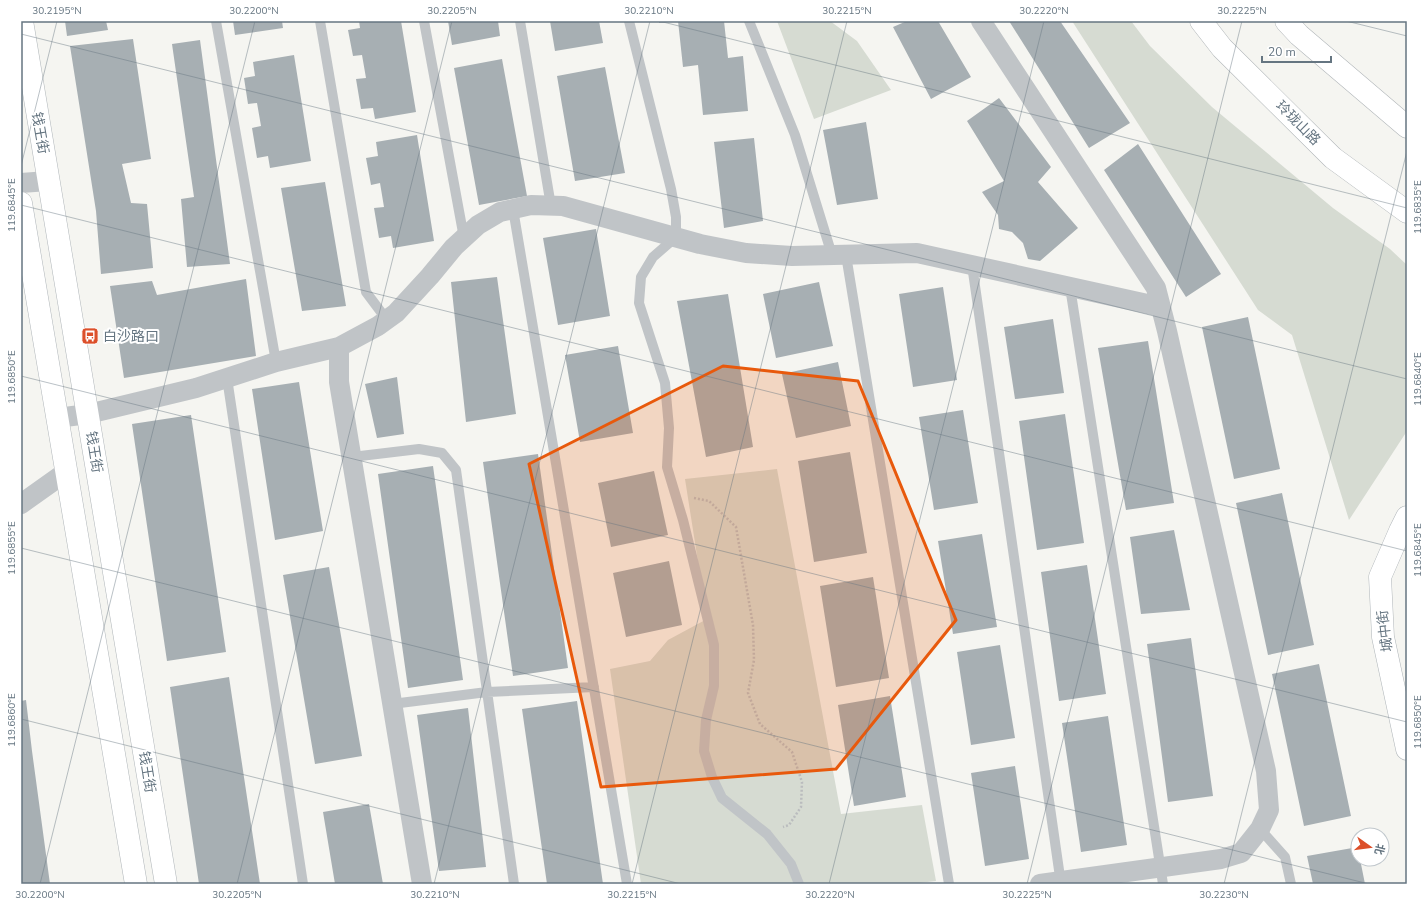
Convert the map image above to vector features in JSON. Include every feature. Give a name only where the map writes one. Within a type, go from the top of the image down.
[{"type":"main road","name":"钱王街","points":[[22,21],[166,884]]},
{"type":"main road","name":"玲珑山路","points":[[1201,21],[1222,48],[1333,158],[1407,212]]},
{"type":"main road","points":[[1286,21],[1299,35],[1407,127]]},
{"type":"main road","points":[[21,203],[136,884]]},
{"type":"main road","name":"城中街","points":[[1407,517],[1380,577],[1383,636],[1407,749]]},
{"type":"street","points":[[981,21],[1156,288],[1266,771],[1270,810],[1260,829],[1241,853],[1162,876],[1040,884]]},
{"type":"street","points":[[21,183],[48,181]]},
{"type":"street","points":[[57,418],[88,414],[196,388],[276,362],[339,347],[378,326],[396,313],[454,247],[478,224],[500,212],[531,205],[563,206],[700,244],[746,253],[792,256],[917,252],[1161,307]]},
{"type":"street","points":[[339,347],[339,382],[422,884]]},
{"type":"street","points":[[21,504],[66,472]]},
{"type":"lane","points":[[216,21],[276,362]]},
{"type":"lane","points":[[320,21],[366,292],[387,320]]},
{"type":"lane","points":[[424,21],[464,238]]},
{"type":"lane","points":[[520,21],[551,206]]},
{"type":"lane","points":[[629,21],[671,189],[676,217],[676,237],[653,257],[641,277],[639,303],[665,384],[669,428],[667,467],[683,520],[714,645],[714,686],[706,720],[704,751],[712,777],[722,798],[767,834],[791,864],[799,884]]},
{"type":"lane","points":[[749,21],[795,135],[839,255],[949,884]]},
{"type":"lane","points":[[513,209],[627,884]]},
{"type":"lane","points":[[972,265],[1061,883]]},
{"type":"lane","points":[[1070,287],[1162,876]]},
{"type":"lane","points":[[227,378],[303,884]]},
{"type":"lane","points":[[352,457],[419,448],[442,453],[456,470],[514,884]]},
{"type":"lane","points":[[392,704],[487,692],[594,687]]},
{"type":"lane","points":[[1260,829],[1285,856],[1291,884]]},
{"type":"path","points":[[676,494],[709,501],[736,527],[753,625],[754,660],[748,693],[760,724],[792,752],[802,782],[801,806],[789,825],[767,834]]},
{"type":"highlighted area","points":[[723,366],[858,381],[956,620],[836,769],[601,787],[529,464]]},
{"type":"shaded area","points":[[777,21],[830,21],[857,41],[891,90],[814,119]]},
{"type":"shaded area","points":[[1072,21],[1131,21],[1150,46],[1212,107],[1333,208],[1390,249],[1407,265],[1407,431],[1349,520],[1292,335],[1258,310]]},
{"type":"shaded area","points":[[777,469],[841,814],[922,805],[936,881],[910,884],[641,884],[610,669],[650,661],[668,640],[707,619],[685,479]]},
{"type":"building","points":[[65,21],[106,21],[108,30],[67,36]]},
{"type":"building","points":[[233,21],[282,21],[283,28],[235,35]]},
{"type":"building","points":[[359,21],[401,21],[416,112],[375,119],[373,108],[361,109],[356,79],[366,78],[362,55],[353,56],[348,30],[360,28]]},
{"type":"building","points":[[448,21],[498,21],[500,36],[452,45]]},
{"type":"building","points":[[550,21],[599,21],[603,43],[555,51]]},
{"type":"building","points":[[659,21],[669,21],[669,22],[659,23]]},
{"type":"building","points":[[678,21],[724,21],[728,58],[743,56],[748,111],[703,115],[698,65],[683,67]]},
{"type":"building","points":[[907,21],[938,21],[971,77],[931,99],[893,27]]},
{"type":"building","points":[[1009,21],[1060,21],[1130,123],[1089,148]]},
{"type":"building","points":[[133,39],[151,159],[122,164],[131,203],[147,204],[153,268],[101,274],[96,211],[70,46]]},
{"type":"building","points":[[200,40],[230,264],[187,267],[181,199],[194,197],[172,44]]},
{"type":"building","points":[[294,55],[311,161],[270,168],[268,156],[257,158],[252,128],[261,126],[257,103],[248,104],[244,78],[255,76],[253,62]]},
{"type":"building","points":[[502,59],[527,196],[479,205],[454,68]]},
{"type":"building","points":[[605,67],[625,173],[575,181],[557,76]]},
{"type":"building","points":[[999,98],[1051,167],[1038,182],[1078,228],[1040,261],[1028,259],[1023,243],[1012,232],[999,229],[998,215],[982,192],[1004,181],[967,121]]},
{"type":"building","points":[[866,122],[878,199],[837,205],[823,130]]},
{"type":"building","points":[[417,135],[434,241],[393,248],[391,236],[379,238],[374,208],[384,207],[380,183],[371,185],[366,158],[378,156],[376,142]]},
{"type":"building","points":[[754,138],[763,221],[724,228],[714,142]]},
{"type":"building","points":[[1138,144],[1221,274],[1186,297],[1104,170]]},
{"type":"building","points":[[325,182],[346,306],[302,311],[281,188]]},
{"type":"building","points":[[596,229],[610,316],[558,325],[543,238]]},
{"type":"building","points":[[497,277],[516,414],[466,422],[451,282]]},
{"type":"building","points":[[246,279],[256,356],[124,378],[110,286],[152,281],[157,295]]},
{"type":"building","points":[[819,282],[833,346],[776,358],[763,294]]},
{"type":"building","points":[[943,287],[957,380],[913,387],[899,294]]},
{"type":"building","points":[[728,294],[753,447],[706,457],[677,301]]},
{"type":"building","points":[[1248,317],[1280,469],[1234,479],[1202,327]]},
{"type":"building","points":[[1053,319],[1064,393],[1015,399],[1004,327]]},
{"type":"building","points":[[1148,341],[1174,503],[1126,510],[1098,348]]},
{"type":"building","points":[[618,346],[633,433],[580,442],[565,355]]},
{"type":"building","points":[[838,362],[851,426],[796,438],[782,374]]},
{"type":"building","points":[[397,377],[404,434],[377,438],[365,384]]},
{"type":"building","points":[[299,382],[323,531],[275,540],[252,389]]},
{"type":"building","points":[[963,410],[978,503],[934,510],[919,417]]},
{"type":"building","points":[[1065,414],[1084,543],[1037,550],[1019,421]]},
{"type":"building","points":[[191,415],[226,652],[167,661],[132,424]]},
{"type":"building","points":[[850,452],[867,553],[814,562],[798,461]]},
{"type":"building","points":[[538,454],[568,668],[513,676],[483,462]]},
{"type":"building","points":[[433,466],[463,680],[408,688],[378,474]]},
{"type":"building","points":[[654,471],[668,535],[611,547],[598,483]]},
{"type":"building","points":[[1282,493],[1314,645],[1268,655],[1236,503]]},
{"type":"building","points":[[1174,530],[1190,610],[1141,614],[1130,537]]},
{"type":"building","points":[[982,534],[997,627],[953,634],[938,541]]},
{"type":"building","points":[[669,561],[682,625],[626,637],[613,573]]},
{"type":"building","points":[[1087,565],[1106,694],[1059,701],[1041,572]]},
{"type":"building","points":[[329,567],[362,756],[315,764],[283,575]]},
{"type":"building","points":[[873,577],[889,678],[836,687],[820,586]]},
{"type":"building","points":[[1191,638],[1213,796],[1168,802],[1147,644]]},
{"type":"building","points":[[1000,645],[1015,738],[971,745],[957,652]]},
{"type":"building","points":[[1319,664],[1351,816],[1304,826],[1272,674]]},
{"type":"building","points":[[229,677],[260,884],[199,884],[170,687]]},
{"type":"building","points":[[890,696],[906,797],[854,806],[838,705]]},
{"type":"building","points":[[26,700],[50,884],[21,884],[21,701]]},
{"type":"building","points":[[577,701],[603,884],[547,884],[522,709]]},
{"type":"building","points":[[468,708],[486,867],[439,871],[417,715]]},
{"type":"building","points":[[1108,716],[1127,845],[1081,852],[1062,723]]},
{"type":"building","points":[[1015,766],[1029,859],[985,866],[971,773]]},
{"type":"building","points":[[369,804],[383,884],[335,884],[323,812]]},
{"type":"building","points":[[1350,848],[1350,867],[1362,867],[1365,884],[1313,884],[1307,856]]},
{"type":"place","name":"白沙路口","points":[[90,336]]}]
